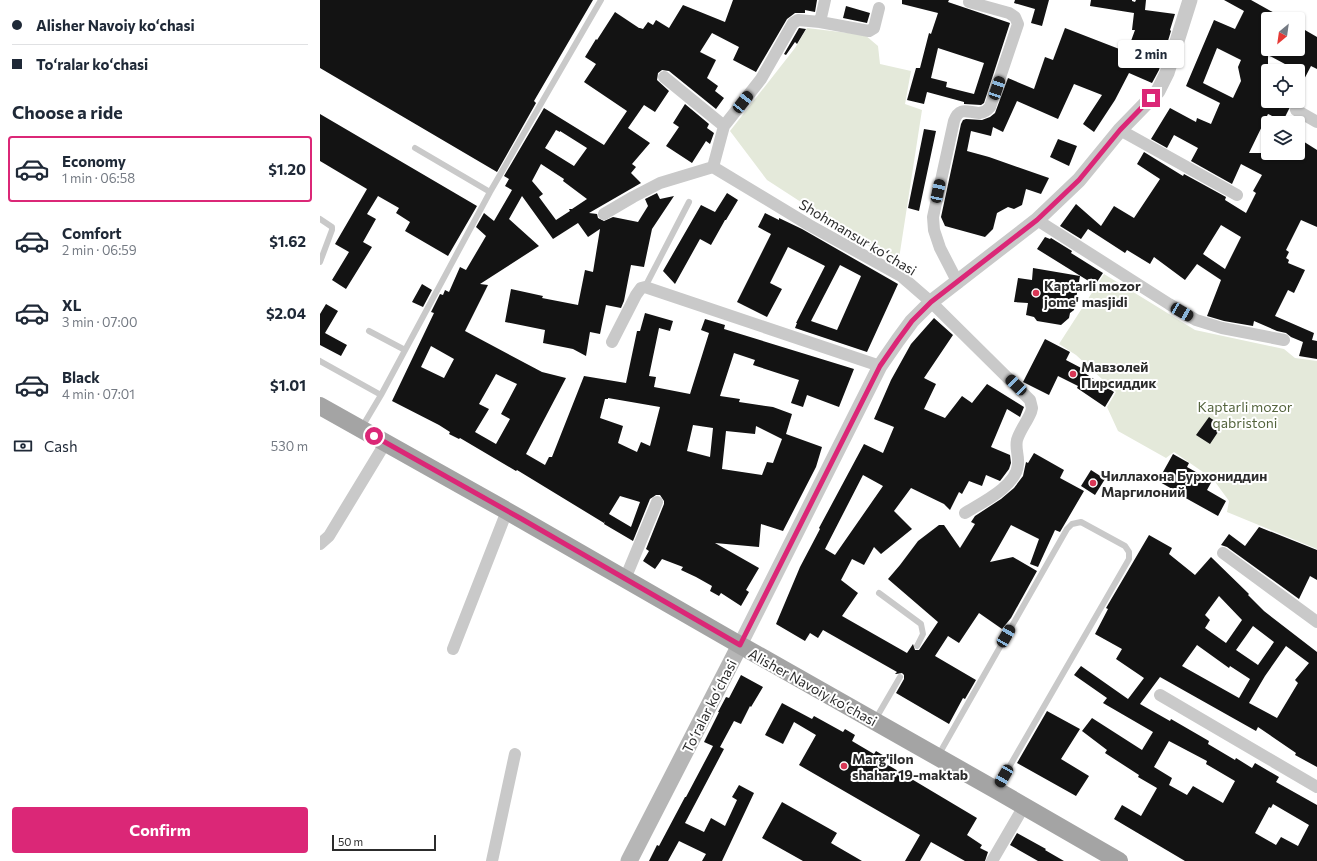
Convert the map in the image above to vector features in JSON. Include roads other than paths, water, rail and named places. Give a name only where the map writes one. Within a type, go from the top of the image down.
[{"type":"main road","name":"Alisher Navoiy koʻchasi","points":[[320,406],[625,578],[1119,861]]},
{"type":"main road","name":"Toʻralar koʻchasi","points":[[629,861],[740,645]]},
{"type":"street","points":[[820,22],[825,0]]},
{"type":"street","name":"Toʻralar koʻchasi","points":[[740,645],[880,366],[898,340],[912,321],[931,302],[1037,220],[1079,180],[1120,130],[1158,91],[1169,67],[1190,0]]},
{"type":"street","points":[[958,282],[940,248],[934,230],[933,217],[954,121],[958,113],[962,111],[980,114],[987,111],[990,107],[1018,24],[1015,17],[1009,14],[969,2]]},
{"type":"street","points":[[604,214],[660,183],[713,167],[724,126],[762,79],[793,23],[798,20],[820,22],[869,31],[874,28],[878,8]]},
{"type":"street","points":[[664,77],[724,126]]},
{"type":"street","points":[[1296,110],[1317,122]]},
{"type":"street","points":[[1120,130],[1237,195]]},
{"type":"street","name":"Shohmansur koʻchasi","points":[[713,167],[809,225],[901,276],[931,302],[1026,395],[1031,403],[1031,412],[1018,435],[1016,454],[1018,464],[1014,476],[1005,487],[965,513]]},
{"type":"street","points":[[1037,220],[1196,320],[1222,328],[1284,340]]},
{"type":"street","points":[[612,342],[640,288],[645,287],[880,366]]},
{"type":"street","points":[[320,544],[329,536],[386,442]]},
{"type":"street","points":[[625,578],[657,502]]},
{"type":"street","points":[[453,649],[507,511]]},
{"type":"street","points":[[1223,553],[1317,622]]},
{"type":"street","points":[[1160,695],[1317,787]]},
{"type":"street","points":[[492,861],[515,754]]},
{"type":"street","points":[[992,861],[1024,806]]},
{"type":"lane","points":[[361,429],[381,395],[490,192],[601,0]]},
{"type":"lane","points":[[415,148],[490,192]]},
{"type":"lane","points":[[645,287],[689,202]]},
{"type":"lane","points":[[320,219],[330,224],[332,230],[320,262]]},
{"type":"lane","points":[[369,331],[405,350]]},
{"type":"lane","points":[[320,361],[381,395]]},
{"type":"lane","points":[[937,757],[1067,529],[1072,524],[1081,522],[1128,549],[1129,555],[1127,562],[996,790]]},
{"type":"lane","points":[[879,593],[921,624],[923,634],[917,646]]},
{"type":"lane","points":[[875,721],[900,676]]},
{"type":"place","name":"Kaptarli mozor jome' masjidi","points":[[1036,293]]},
{"type":"place","name":"Мавзолей Пирсиддик","points":[[1073,374]]},
{"type":"place","name":"Чиллахона Бурхониддин Маргилоний","points":[[1093,483]]},
{"type":"place","name":"Marg'ilon shahar 19-maktab","points":[[844,766]]},
{"type":"park label","name":"Kaptarli mozor qabristoni","points":[[1245,414]]}]
